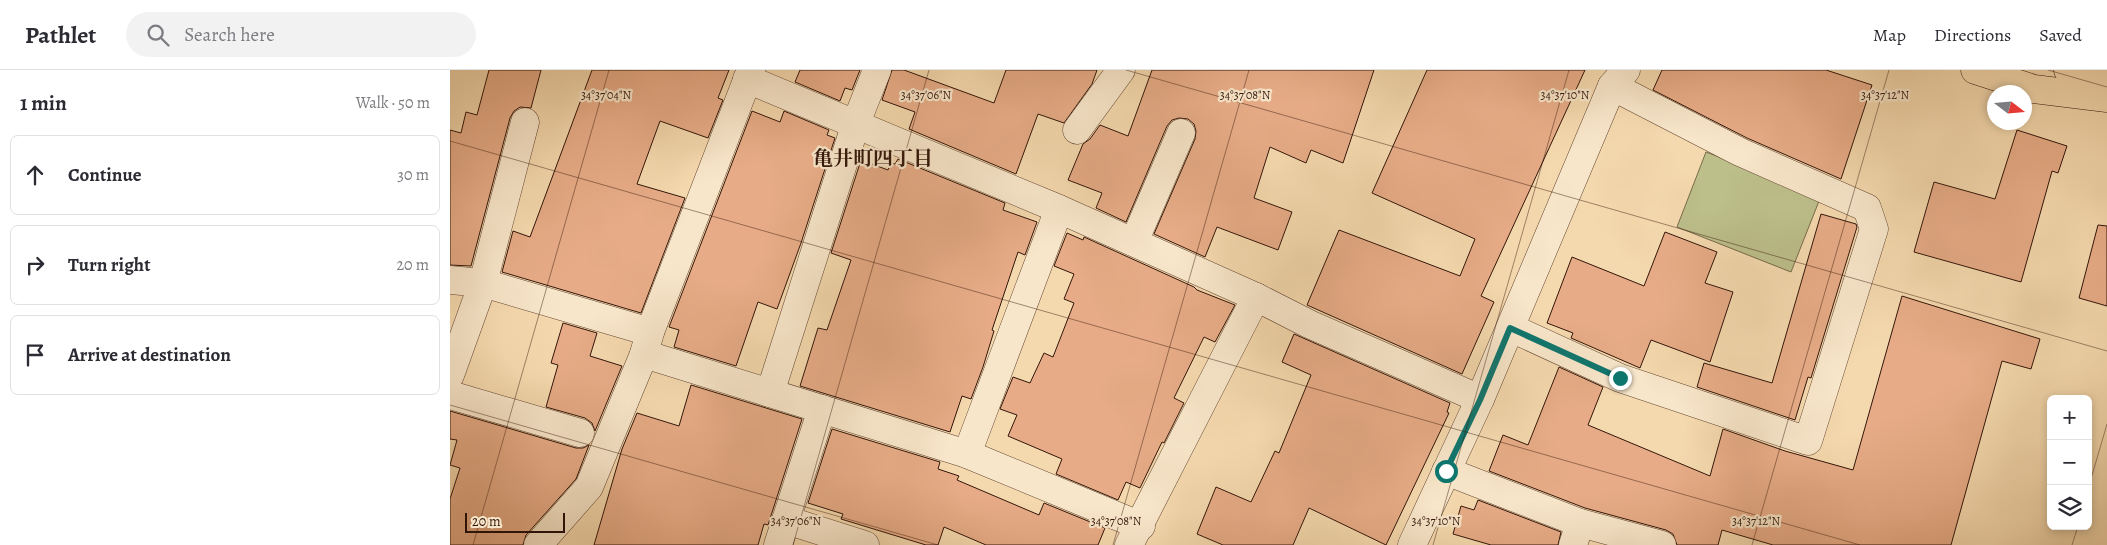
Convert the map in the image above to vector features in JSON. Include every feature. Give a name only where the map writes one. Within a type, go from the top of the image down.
[{"type":"main road","points":[[1974,70],[2034,89],[2107,98]]},
{"type":"main road","points":[[2068,70],[2107,84]]},
{"type":"street","points":[[770,393],[856,123],[876,70]]},
{"type":"street","points":[[1077,130],[1121,70]]},
{"type":"street","points":[[538,545],[589,487],[647,343],[749,75],[856,123],[1060,209],[1256,297],[1309,324],[1480,400]]},
{"type":"street","points":[[1412,545],[1480,400],[1510,328],[1619,78],[1740,152],[1867,208],[1874,229],[1808,441],[1620,378],[1510,328]]},
{"type":"street","points":[[450,374],[483,282],[525,122]]},
{"type":"street","points":[[1134,242],[1181,133]]},
{"type":"street","points":[[967,454],[1060,209]]},
{"type":"street","points":[[450,280],[483,282],[647,343],[770,393],[967,454],[1135,535],[1256,297]]},
{"type":"street","points":[[450,395],[580,433]]},
{"type":"street","points":[[822,409],[782,533],[865,545]]},
{"type":"street","points":[[1446,471],[1577,534],[1662,545]]},
{"type":"green space","points":[[1706,152],[1821,196],[1791,272],[1677,227]]},
{"type":"building","points":[[489,70],[541,70],[531,108],[520,107],[514,111],[510,118],[471,266],[450,265],[450,130],[461,133],[466,112],[477,115]]},
{"type":"building","points":[[592,70],[729,70],[718,98],[723,100],[708,138],[660,121],[637,184],[685,198],[641,313],[502,272],[513,231],[530,237]]},
{"type":"building","points":[[800,70],[860,70],[852,90],[845,88],[840,101],[795,82]]},
{"type":"building","points":[[892,70],[904,70],[994,103],[1006,70],[1097,70],[1092,84],[1064,123],[1038,114],[1016,174],[909,129],[915,112],[882,100]]},
{"type":"building","points":[[1152,70],[1374,70],[1343,163],[1311,150],[1306,163],[1270,147],[1254,198],[1292,212],[1278,250],[1217,227],[1205,257],[1154,234],[1195,139],[1196,131],[1194,124],[1188,119],[1179,118],[1172,120],[1167,126],[1126,222],[1096,208],[1102,193],[1068,180],[1083,144],[1090,139],[1100,125],[1128,136]]},
{"type":"building","points":[[1427,70],[1585,70],[1481,296],[1494,302],[1462,374],[1307,305],[1339,230],[1460,276],[1475,239],[1372,193]]},
{"type":"building","points":[[1662,70],[1826,70],[1872,85],[1841,179],[1747,138],[1653,90]]},
{"type":"building","points":[[752,111],[780,122],[784,111],[829,130],[827,135],[835,138],[801,243],[777,309],[758,302],[736,366],[674,347],[679,330],[669,327]]},
{"type":"building","points":[[2017,130],[2067,146],[2058,173],[2052,171],[2021,282],[1914,252],[1934,182],[1995,199]]},
{"type":"building","points":[[898,159],[1005,203],[1003,210],[1037,222],[1025,255],[1018,252],[992,330],[994,331],[983,367],[971,399],[962,396],[950,432],[800,386],[818,328],[827,330],[851,260],[831,253],[861,160],[888,170],[891,163],[895,164]]},
{"type":"building","points":[[1821,214],[1856,224],[1857,227],[1811,378],[1808,377],[1795,420],[1697,387],[1704,363],[1772,383]]},
{"type":"building","points":[[2098,225],[2107,226],[2107,306],[2079,298]]},
{"type":"building","points":[[1665,232],[1717,252],[1705,283],[1733,292],[1710,362],[1651,340],[1640,368],[1571,338],[1573,333],[1547,323],[1572,257],[1644,286]]},
{"type":"building","points":[[1067,233],[1083,240],[1084,237],[1197,290],[1235,305],[1215,342],[1204,337],[1174,398],[1184,403],[1164,443],[1162,442],[1140,488],[1126,482],[1118,500],[1056,474],[1062,459],[1008,436],[1017,415],[1000,409],[1013,377],[1030,383],[1044,353],[1053,357],[1074,303],[1064,299],[1074,274],[1054,266]]},
{"type":"building","points":[[1902,296],[2040,339],[2031,369],[2002,361],[1951,545],[1773,545],[1722,530],[1718,545],[1677,545],[1673,534],[1666,530],[1585,508],[1489,471],[1503,435],[1528,445],[1559,367],[1603,387],[1588,425],[1710,476],[1723,429],[1785,451],[1853,470]]},
{"type":"building","points":[[563,323],[597,333],[590,356],[622,366],[595,431],[592,423],[585,418],[546,407],[558,365],[551,363]]},
{"type":"building","points":[[1294,334],[1450,403],[1447,412],[1449,413],[1386,545],[1309,508],[1293,545],[1223,545],[1197,534],[1216,487],[1251,502],[1275,451],[1279,453],[1311,375],[1282,362]]},
{"type":"building","points":[[691,385],[802,419],[768,525],[764,524],[758,545],[594,545],[622,449],[637,413],[679,426]]},
{"type":"building","points":[[450,411],[576,448],[583,448],[589,445],[576,479],[526,535],[523,545],[450,545],[450,499],[460,468],[450,465],[457,440],[450,439]]},
{"type":"building","points":[[832,429],[940,462],[938,469],[959,476],[957,480],[1039,515],[1044,503],[1105,528],[1098,545],[986,545],[944,527],[938,545],[926,545],[841,519],[843,514],[808,503]]},
{"type":"building","points":[[1478,500],[1561,532],[1558,545],[1491,545],[1453,534],[1461,506],[1474,510]]},
{"type":"district","name":"亀井町四丁目","points":[[873,158]]},
{"type":"route","points":[[1446,471],[1480,400],[1510,328],[1620,378]]}]
